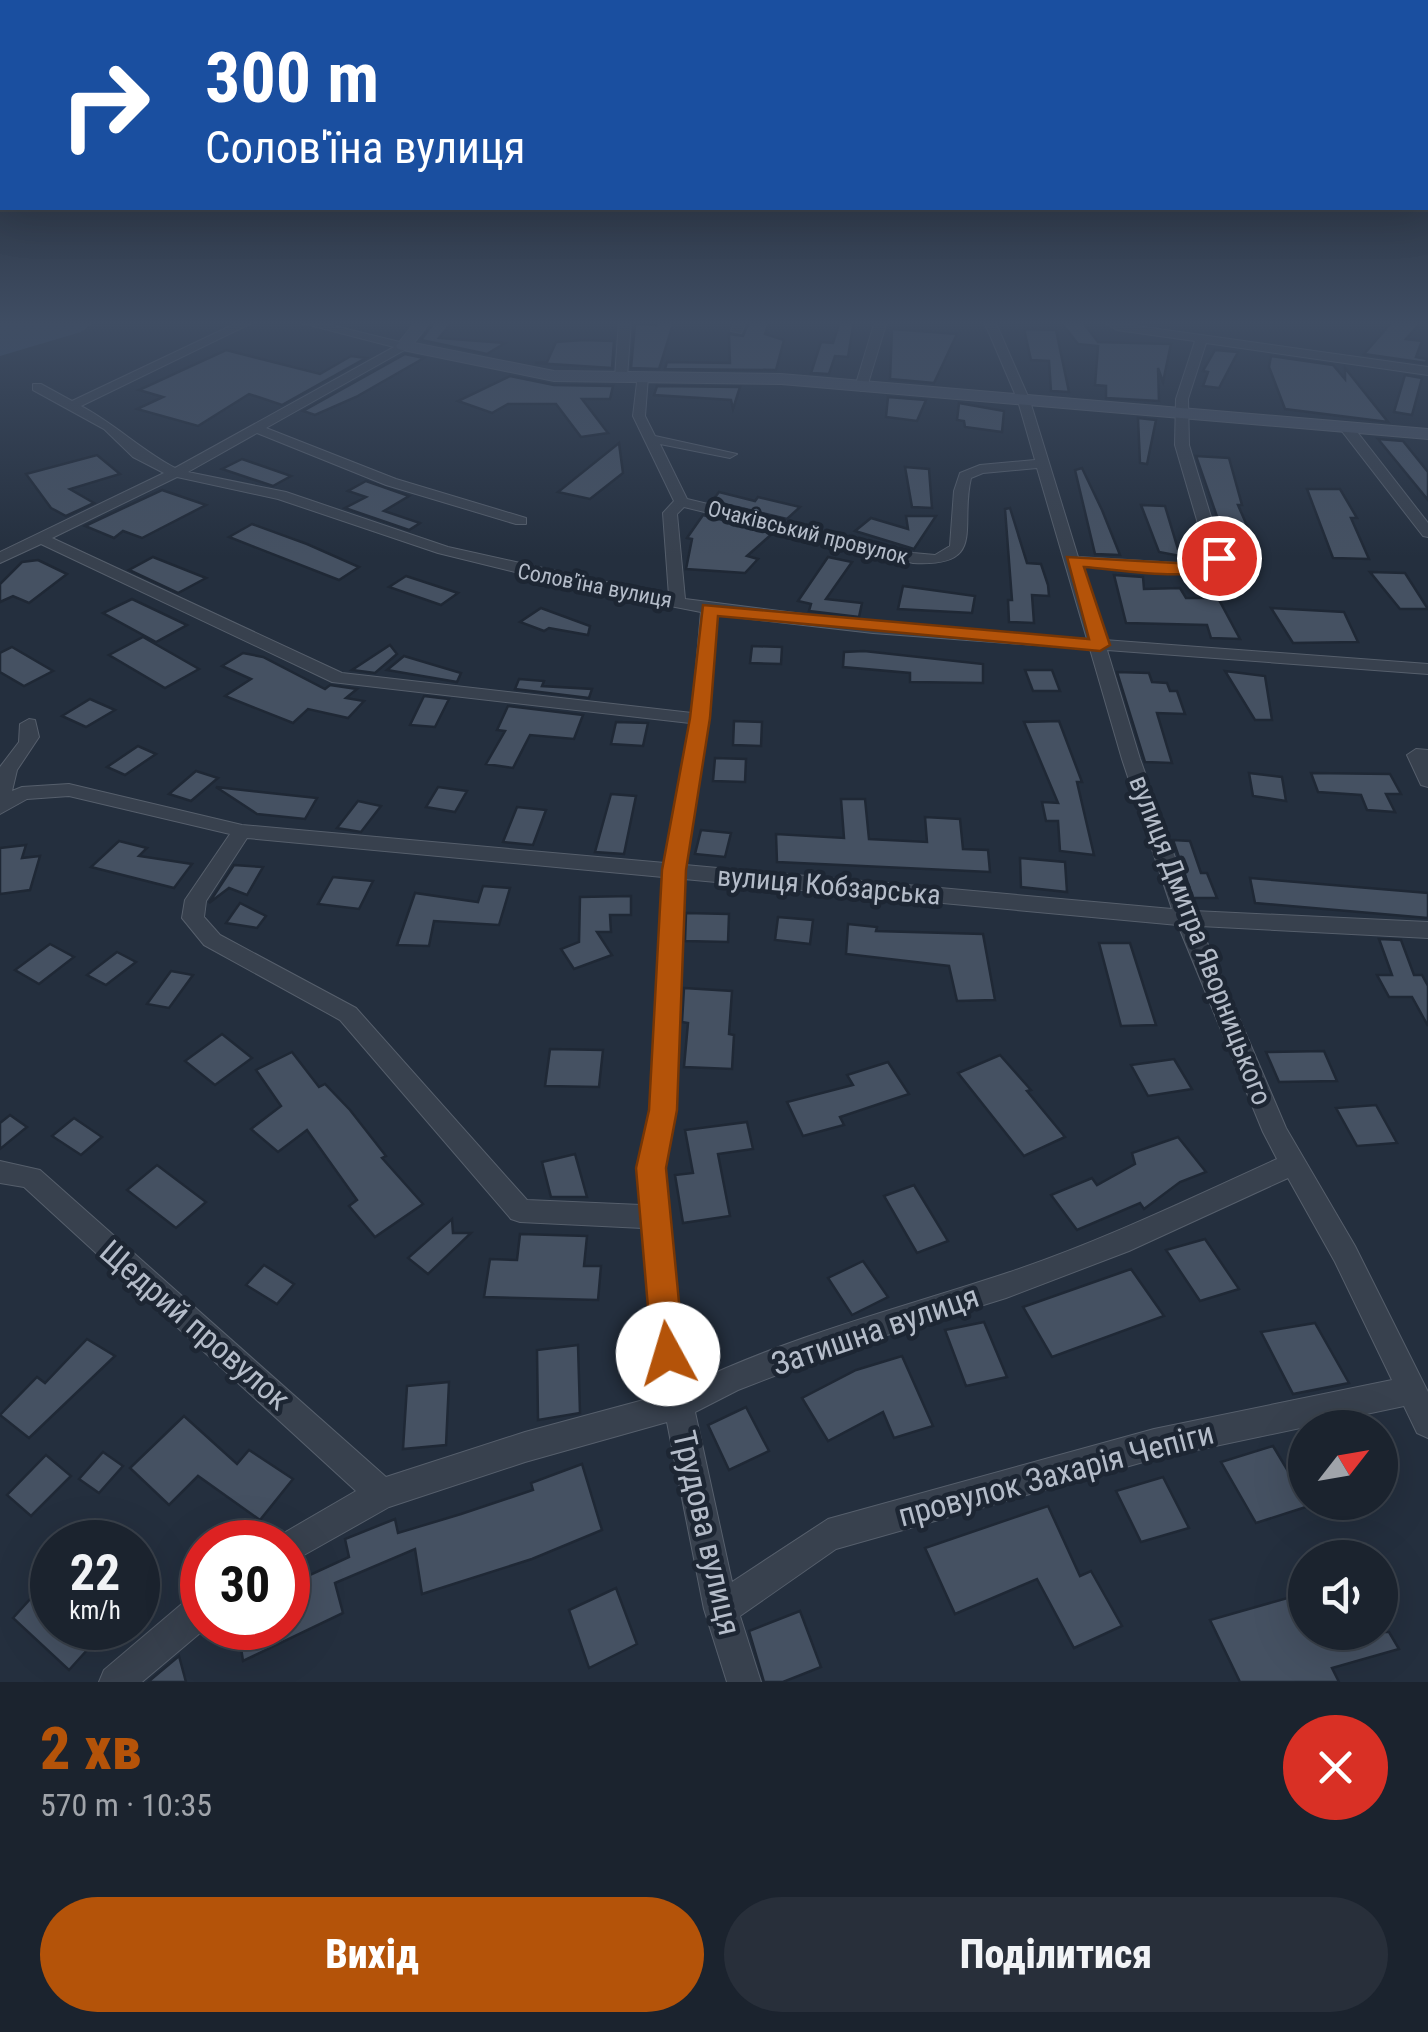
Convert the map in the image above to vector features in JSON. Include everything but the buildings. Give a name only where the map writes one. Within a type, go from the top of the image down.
[{"type":"street","name":"Солов'їна вулиця","points":[[58,399],[109,426],[138,454],[174,473],[280,495],[373,528],[509,568],[709,609],[1428,670]]},
{"type":"street","points":[[70,406],[84,399]]},
{"type":"street","points":[[0,558],[174,473],[307,399]]},
{"type":"street","points":[[640,399],[639,416],[680,502],[670,513],[677,601]]},
{"type":"street","points":[[1018,399],[1428,434]]},
{"type":"street","points":[[1074,561],[1194,569],[1217,563],[1182,446],[1184,399]]},
{"type":"street","name":"вулиця Дмитра Яворницького","points":[[1024,400],[1132,759],[1186,918],[1292,1164],[1345,1254],[1428,1423]]},
{"type":"street","points":[[1346,426],[1428,533]]},
{"type":"street","points":[[256,428],[391,482],[521,521]]},
{"type":"street","points":[[652,439],[730,454]]},
{"type":"street","name":"Очаківський провулок","points":[[680,502],[913,558],[943,559],[953,554],[962,534],[964,476],[980,469],[1042,464]]},
{"type":"street","points":[[42,540],[338,678],[700,718]]},
{"type":"street","name":"Трудова вулиця","points":[[709,609],[700,718],[674,870],[663,1110],[651,1168],[668,1354],[721,1609],[744,1682]]},
{"type":"street","name":"вулиця Кобзарська","points":[[0,807],[10,766],[26,750],[32,734],[29,724]]},
{"type":"street","points":[[1428,756],[1416,755],[1428,781]]},
{"type":"street","name":"вулиця Кобзарська","points":[[0,807],[22,793],[69,790],[242,831],[1186,918],[1428,930]]},
{"type":"street","points":[[242,831],[196,900],[193,918],[212,940],[348,1014],[520,1211],[656,1217]]},
{"type":"street","name":"Затишна вулиця","points":[[310,1535],[382,1494],[525,1447],[678,1405],[728,1380],[858,1331],[1006,1286],[1120,1242],[1292,1164]]},
{"type":"street","name":"Щедрий провулок","points":[[0,1172],[31,1178],[382,1494]]},
{"type":"street","name":"провулок Захарія Чепіги","points":[[721,1609],[828,1535],[1154,1444],[1412,1390]]},
{"type":"street","points":[[116,1682],[180,1628]]},
{"type":"route","points":[[668,1354],[651,1168],[663,1110],[674,870],[700,718],[710,642],[709,609],[873,628],[1100,645],[1074,561],[1202,569],[1211,567],[1219,558]]}]
